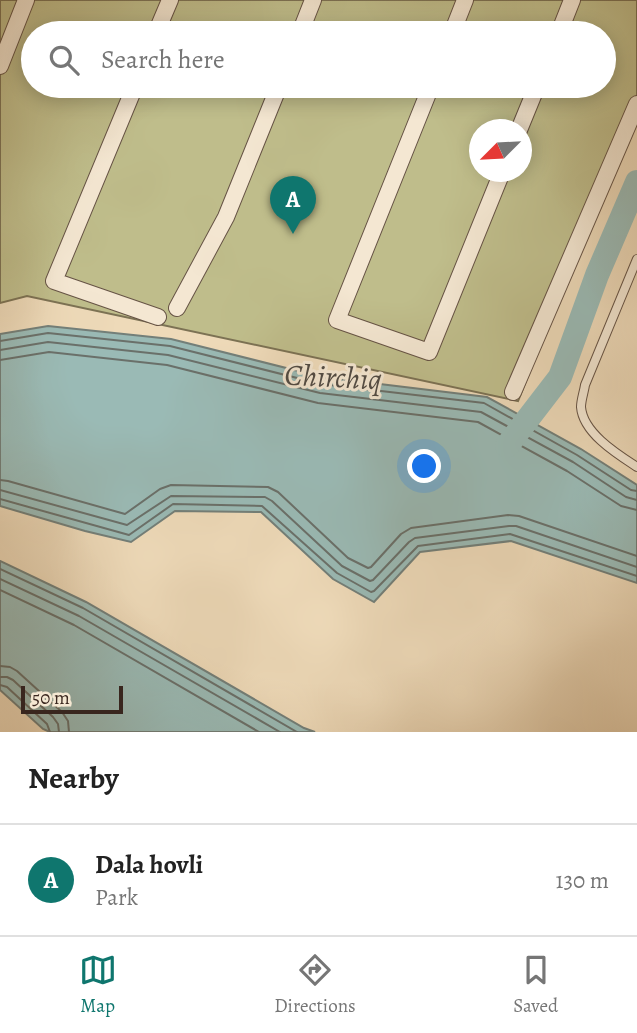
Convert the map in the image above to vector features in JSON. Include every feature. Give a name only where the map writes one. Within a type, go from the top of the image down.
[{"type":"street","points":[[0,66],[26,0]]},
{"type":"street","points":[[161,21],[170,0]]},
{"type":"street","points":[[305,21],[313,0]]},
{"type":"street","points":[[457,21],[465,0]]},
{"type":"street","points":[[564,21],[572,0]]},
{"type":"street","points":[[130,98],[54,281],[158,317]]},
{"type":"street","points":[[177,309],[226,217],[274,98]]},
{"type":"street","points":[[426,98],[337,320],[429,352],[498,182]]},
{"type":"street","points":[[524,119],[532,98]]},
{"type":"street","points":[[513,392],[637,104]]},
{"type":"lane","points":[[637,259],[585,385],[581,407],[587,427],[611,449],[637,467]]},
{"type":"shaded area","points":[[0,0],[637,0],[637,104],[518,401],[27,296],[0,303]]},
{"type":"water","points":[[48,326],[171,339],[322,377],[487,397],[581,449],[637,485],[637,583],[511,541],[420,552],[374,602],[333,579],[261,512],[175,511],[131,542],[0,506],[0,334]]},
{"type":"water","points":[[0,561],[86,602],[315,732],[50,732],[43,729],[0,690]]},
{"type":"waterway","points":[[507,446],[560,377],[597,275],[637,182]]},
{"type":"place","name":"Dala hovli","points":[[293,234]]},
{"type":"water label","name":"Chirchiq","points":[[333,377]]}]
